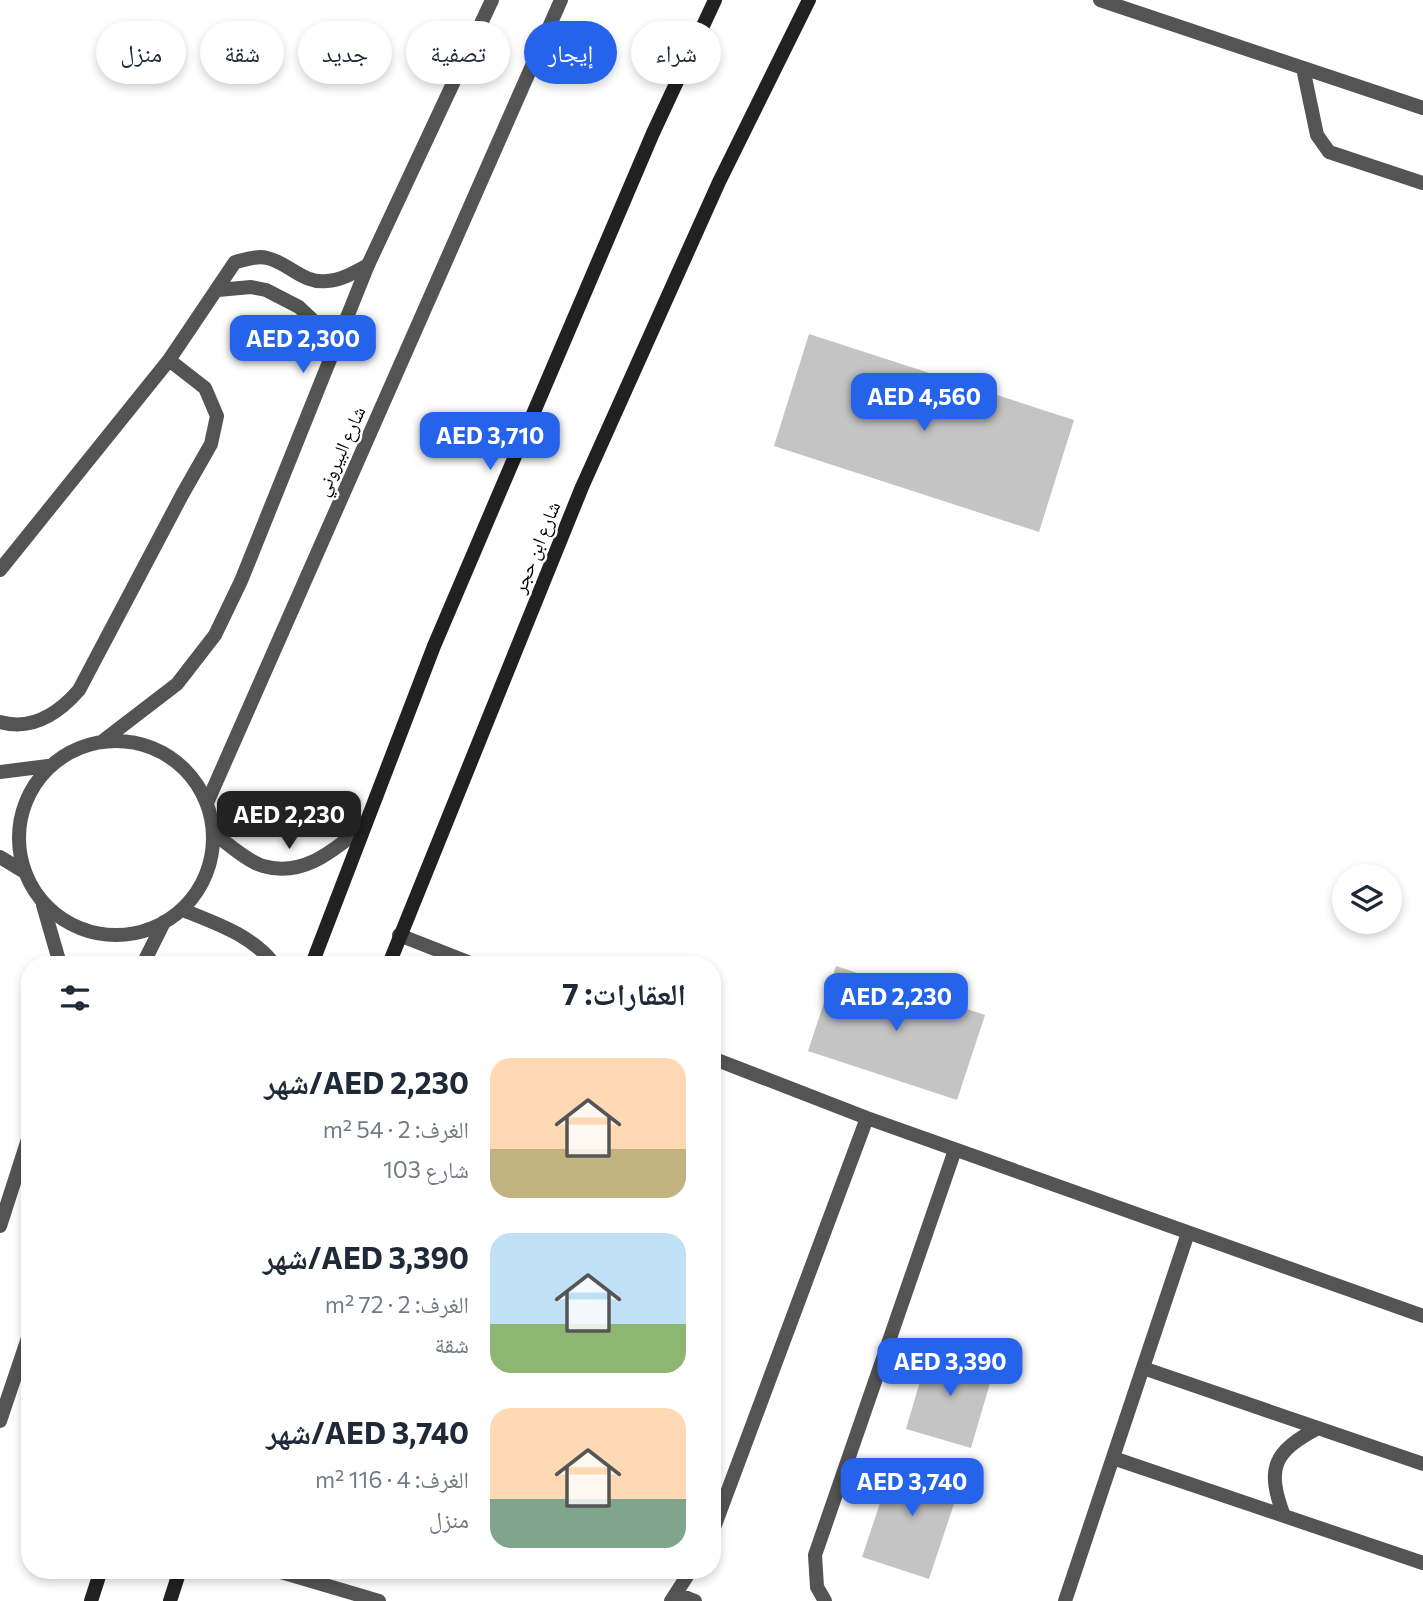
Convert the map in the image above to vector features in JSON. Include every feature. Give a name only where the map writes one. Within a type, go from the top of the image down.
[{"type":"main road","points":[[315,956],[434,646],[653,133],[715,0]]},
{"type":"main road","name":"شارع ابن حجر","points":[[395,956],[399,935],[582,487],[719,182],[809,0]]},
{"type":"main road","points":[[91,1601],[98,1579]]},
{"type":"main road","points":[[170,1601],[177,1579]]},
{"type":"street","points":[[104,740],[177,684],[215,635],[240,581],[368,265],[492,0]]},
{"type":"street","name":"شارع البيروني","points":[[207,803],[561,0]]},
{"type":"street","points":[[1100,0],[1423,108]]},
{"type":"street","points":[[1303,68],[1317,135],[1329,152],[1423,183]]},
{"type":"street","points":[[0,570],[169,360],[235,262],[268,258],[305,279],[326,282],[344,277],[368,265]]},
{"type":"street","points":[[218,290],[251,287],[266,290],[299,307],[319,326],[331,351]]},
{"type":"street","points":[[0,722],[12,726],[36,722],[62,709],[79,690],[181,495],[211,444],[217,416],[205,388],[169,360]]},
{"type":"street","points":[[43,905],[74,928],[111,937],[149,931],[183,910],[200,887],[211,861],[213,833],[207,803],[190,775],[166,754],[136,742],[104,740],[74,749],[48,766],[26,797],[18,834],[23,871],[43,905],[58,956]]},
{"type":"street","points":[[0,772],[48,766]]},
{"type":"street","points":[[213,833],[262,866],[292,869],[323,858],[364,826]]},
{"type":"street","points":[[0,857],[23,871]]},
{"type":"street","points":[[183,910],[229,929],[261,949],[267,956]]},
{"type":"street","points":[[147,956],[164,921]]},
{"type":"street","points":[[399,935],[453,956]]},
{"type":"street","points":[[721,1061],[955,1150],[1423,1316]]},
{"type":"street","points":[[721,1509],[867,1118]]},
{"type":"street","points":[[825,1601],[817,1587],[815,1555],[955,1150]]},
{"type":"street","points":[[0,1226],[21,1161]]},
{"type":"street","points":[[1065,1601],[1188,1233]]},
{"type":"street","points":[[0,1421],[21,1359]]},
{"type":"street","points":[[1143,1368],[1423,1464]]},
{"type":"street","points":[[1284,1516],[1273,1480],[1276,1465],[1283,1452],[1294,1441],[1318,1428]]},
{"type":"street","points":[[1113,1458],[1423,1563]]},
{"type":"street","points":[[304,1579],[379,1601]]},
{"type":"street","points":[[686,1579],[674,1598],[695,1601]]},
{"type":"building","points":[[809,334],[1074,420],[1039,532],[774,446]]},
{"type":"building","points":[[836,966],[985,1015],[957,1100],[808,1051]]},
{"type":"building","points":[[930,1347],[995,1366],[971,1448],[906,1429]]},
{"type":"building","points":[[895,1458],[962,1480],[929,1579],[862,1557]]}]
